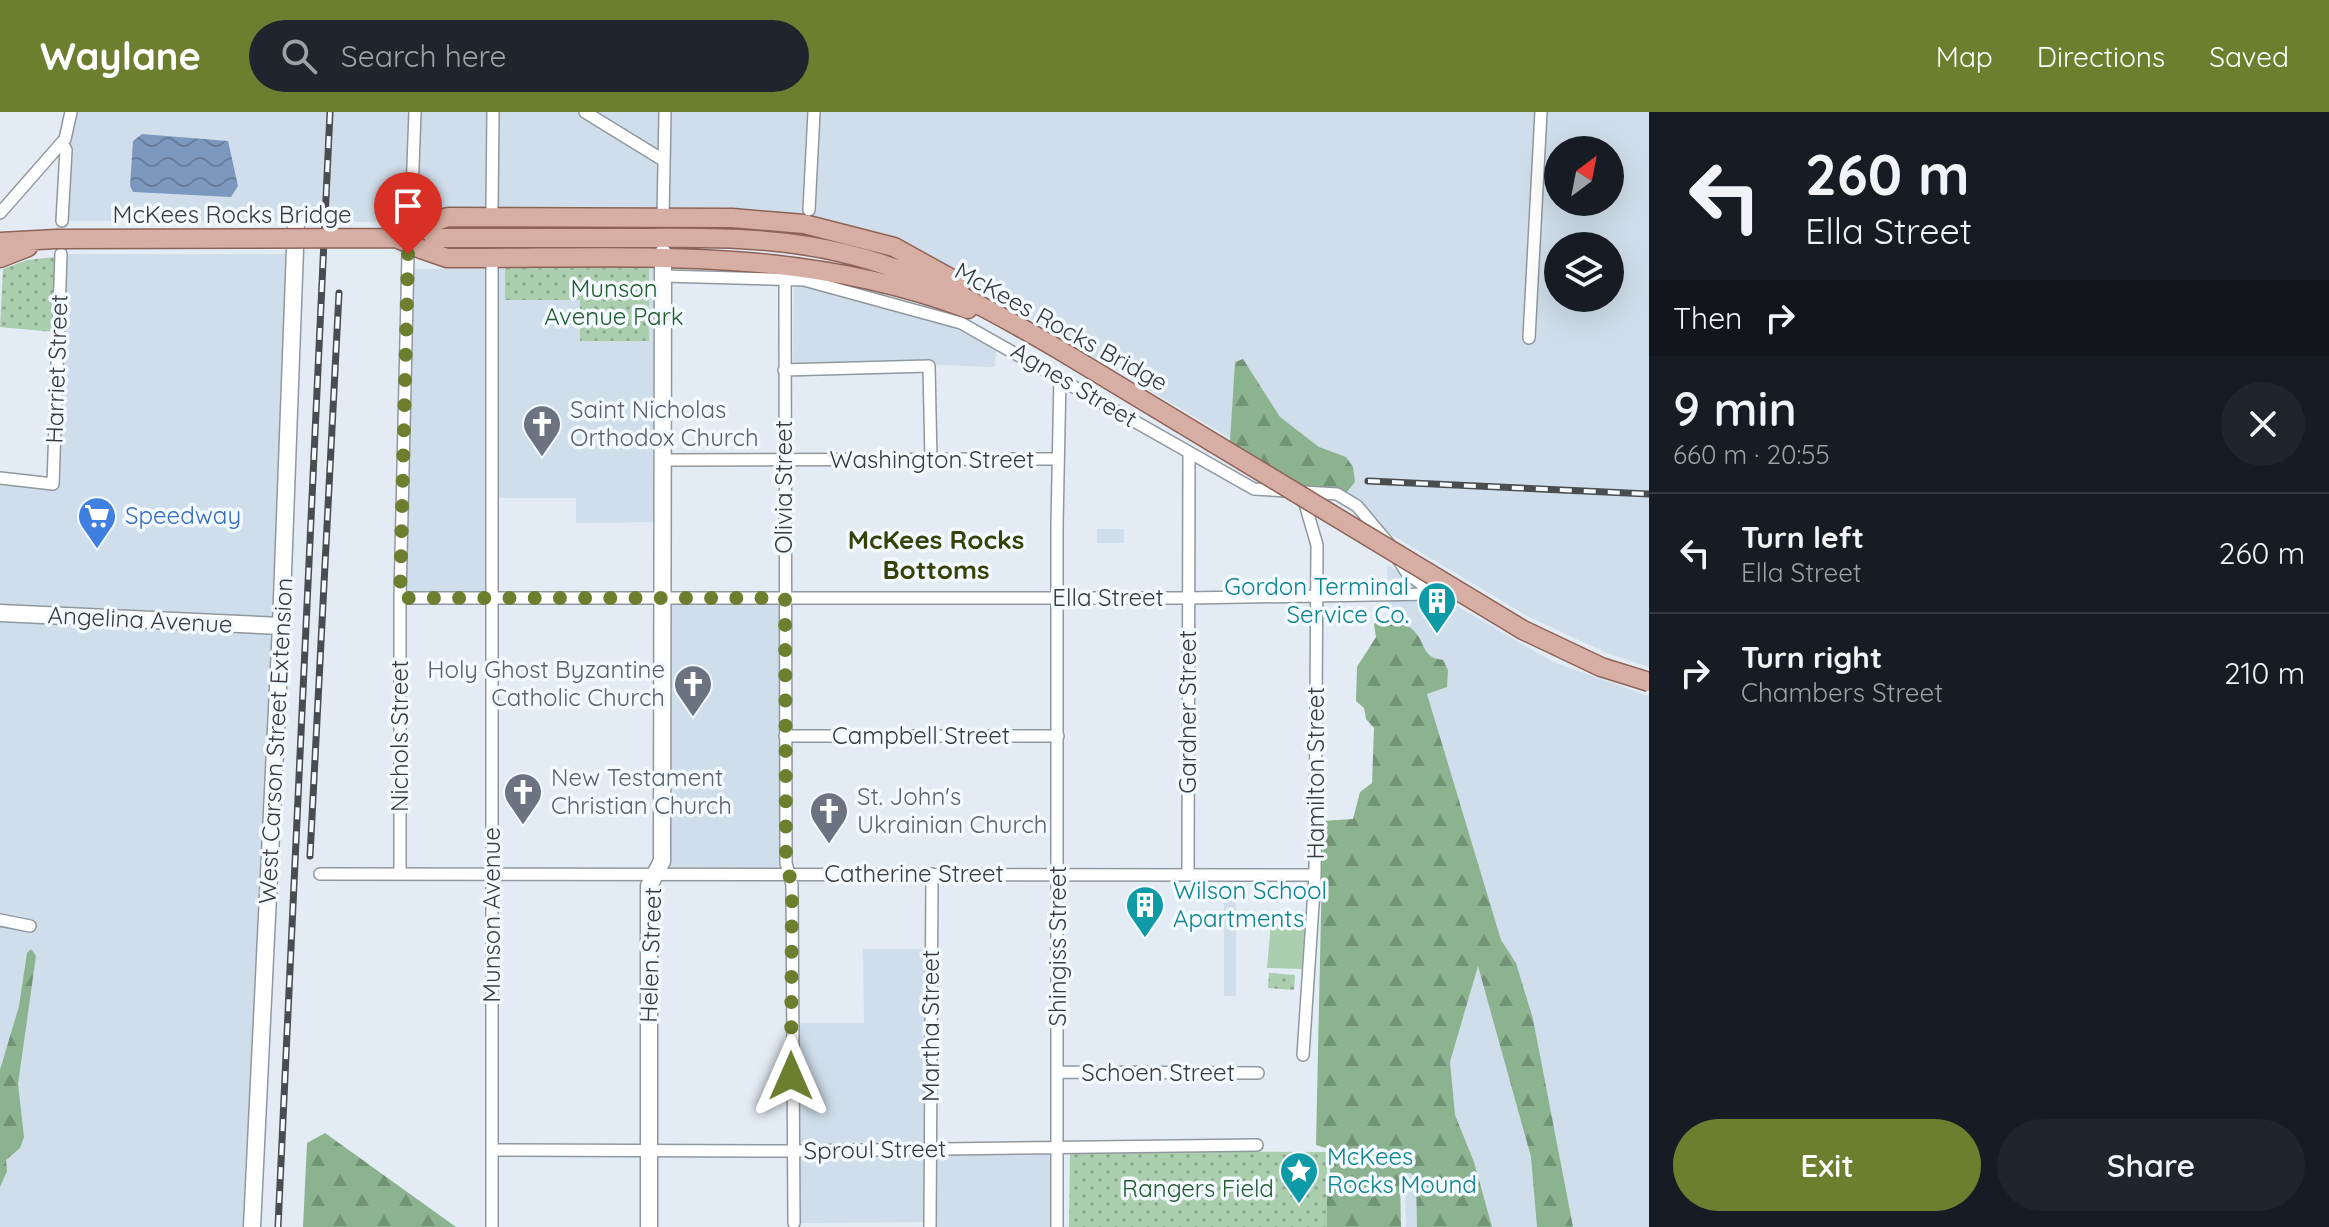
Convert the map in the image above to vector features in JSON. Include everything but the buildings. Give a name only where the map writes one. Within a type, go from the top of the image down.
[{"type":"main road","points":[[448,217],[770,220],[826,228],[878,241],[908,254],[981,296],[1017,328],[961,306],[824,269],[741,260],[663,263],[447,258],[407,245],[417,223],[448,217]]},
{"type":"main road","name":"McKees Rocks Bridge","points":[[0,242],[57,239],[407,245],[692,238],[796,244],[844,253],[913,274],[1068,355],[1523,630],[1601,667],[1649,682]]},
{"type":"main road","points":[[0,258],[57,239]]},
{"type":"street","points":[[0,213],[62,143],[70,129],[71,112]]},
{"type":"street","points":[[415,112],[417,223]]},
{"type":"street","points":[[492,209],[493,112]]},
{"type":"street","points":[[663,220],[665,112]]},
{"type":"street","points":[[809,210],[814,112]]},
{"type":"street","points":[[1529,338],[1541,112]]},
{"type":"street","points":[[588,113],[663,160]]},
{"type":"street","name":"Harriet Street","points":[[0,478],[53,484],[57,239],[66,150],[62,143]]},
{"type":"street","name":"West Carson Street Extension","points":[[252,1227],[281,626],[296,222]]},
{"type":"street","name":"Nichols Street","points":[[400,874],[400,598],[407,245]]},
{"type":"street","name":"Agnes Street","points":[[663,263],[785,278],[854,291],[961,323],[1254,489],[1337,494],[1357,506],[1387,542],[1407,573],[1433,594]]},
{"type":"street","name":"Helen Street","points":[[649,1227],[649,886],[662,861],[663,263]]},
{"type":"street","name":"Munson Avenue","points":[[492,267],[492,1227]]},
{"type":"street","name":"Olivia Street","points":[[785,278],[786,863],[792,885],[794,1223]]},
{"type":"street","points":[[784,370],[929,366],[931,460]]},
{"type":"street","name":"Shingiss Street","points":[[1057,1227],[1060,377]]},
{"type":"street","name":"Gardner Street","points":[[1188,875],[1189,454]]},
{"type":"street","name":"Washington Street","points":[[662,460],[1058,459]]},
{"type":"street","name":"Hamilton Street","points":[[1302,492],[1317,545],[1315,875],[1303,1055]]},
{"type":"street","name":"Ella Street","points":[[400,598],[1188,598],[1433,594]]},
{"type":"street","name":"Angelina Avenue","points":[[0,613],[281,626]]},
{"type":"street","name":"Campbell Street","points":[[785,736],[1058,736]]},
{"type":"street","name":"Catherine Street","points":[[320,874],[1315,875]]},
{"type":"street","name":"Martha Street","points":[[930,1227],[932,874]]},
{"type":"street","points":[[0,920],[30,926]]},
{"type":"street","name":"Schoen Street","points":[[1058,1072],[1258,1073]]},
{"type":"street","name":"Sproul Street","points":[[492,1150],[648,1152],[1257,1145]]},
{"type":"shaded area","points":[[71,112],[1649,112],[1649,667],[1607,653],[1529,617],[892,236],[823,218],[746,209],[745,222],[450,209],[429,214],[429,205],[422,205],[421,216],[403,222],[62,221]]},
{"type":"shaded area","points":[[61,254],[295,254],[252,1227],[0,1227],[0,478],[52,484]]},
{"type":"shaded area","points":[[663,268],[663,522],[576,523],[576,498],[493,498],[492,598],[400,598],[407,269]]},
{"type":"shaded area","points":[[797,286],[828,291],[953,328],[997,349],[994,367],[889,363],[793,367],[794,289]]},
{"type":"shaded area","points":[[1097,529],[1124,529],[1124,543],[1097,543]]},
{"type":"shaded area","points":[[1387,565],[1553,662],[1649,696],[1649,1227],[1406,1227]]},
{"type":"shaded area","points":[[662,597],[785,598],[789,874],[656,874]]},
{"type":"shaded area","points":[[1224,896],[1236,897],[1236,996],[1224,996]]},
{"type":"shaded area","points":[[863,949],[932,949],[930,1148],[1057,1146],[1057,1227],[930,1227],[930,1222],[794,1223],[791,1023],[864,1023]]},
{"type":"green space","points":[[55,257],[53,332],[0,327],[3,269],[27,260]]},
{"type":"green space","name":"Munson Avenue Park","points":[[649,266],[649,341],[580,341],[580,300],[505,300],[505,267]]},
{"type":"green space","points":[[1243,359],[1280,417],[1319,447],[1346,457],[1353,467],[1355,482],[1346,493],[1327,500],[1230,441],[1235,362]]},
{"type":"green space","points":[[1382,618],[1410,628],[1427,653],[1443,660],[1448,670],[1447,687],[1427,694],[1501,940],[1516,963],[1533,1019],[1573,1227],[1537,1227],[1531,1157],[1478,966],[1450,1062],[1455,1115],[1474,1162],[1492,1227],[1417,1227],[1416,1179],[1411,1173],[1403,1173],[1400,1179],[1401,1227],[1308,1227],[1321,1197],[1331,1193],[1329,1149],[1316,1145],[1323,821],[1353,819],[1360,792],[1372,783],[1374,728],[1366,719],[1364,708],[1356,701],[1357,667],[1376,637],[1374,624]]},
{"type":"green space","points":[[1272,912],[1306,913],[1302,969],[1267,968]]},
{"type":"green space","points":[[31,949],[36,956],[18,1084],[24,1137],[20,1148],[6,1160],[7,1171],[0,1187],[0,1070],[19,1006],[27,953]]},
{"type":"green space","points":[[1269,973],[1295,975],[1294,990],[1268,988]]},
{"type":"green space","points":[[325,1133],[456,1227],[303,1227],[307,1143]]},
{"type":"green space","name":"Rangers Field","points":[[1070,1151],[1327,1152],[1327,1227],[1069,1227]]},
{"type":"water","points":[[142,134],[228,141],[238,186],[231,197],[133,192],[130,186],[133,141]]},
{"type":"railway","points":[[278,1227],[330,112]]},
{"type":"railway","points":[[310,856],[339,293]]},
{"type":"railway","points":[[1368,481],[1649,494]]},
{"type":"place","name":"Saint Nicholas Orthodox Church","points":[[542,458]]},
{"type":"place","name":"Speedway","points":[[97,550]]},
{"type":"place","name":"Gordon Terminal Service Co.","points":[[1437,635]]},
{"type":"place","name":"Holy Ghost Byzantine Catholic Church","points":[[693,718]]},
{"type":"place","name":"New Testament Christian Church","points":[[523,826]]},
{"type":"place","name":"St. John's Ukrainian Church","points":[[829,845]]},
{"type":"place","name":"Wilson School Apartments","points":[[1145,939]]},
{"type":"place","name":"McKees Rocks Mound","points":[[1299,1205]]},
{"type":"district","name":"McKees Rocks Bottoms","points":[[936,555]]},
{"type":"route","points":[[408,254],[400,598],[785,598],[786,863],[792,885],[791,1076]]}]
